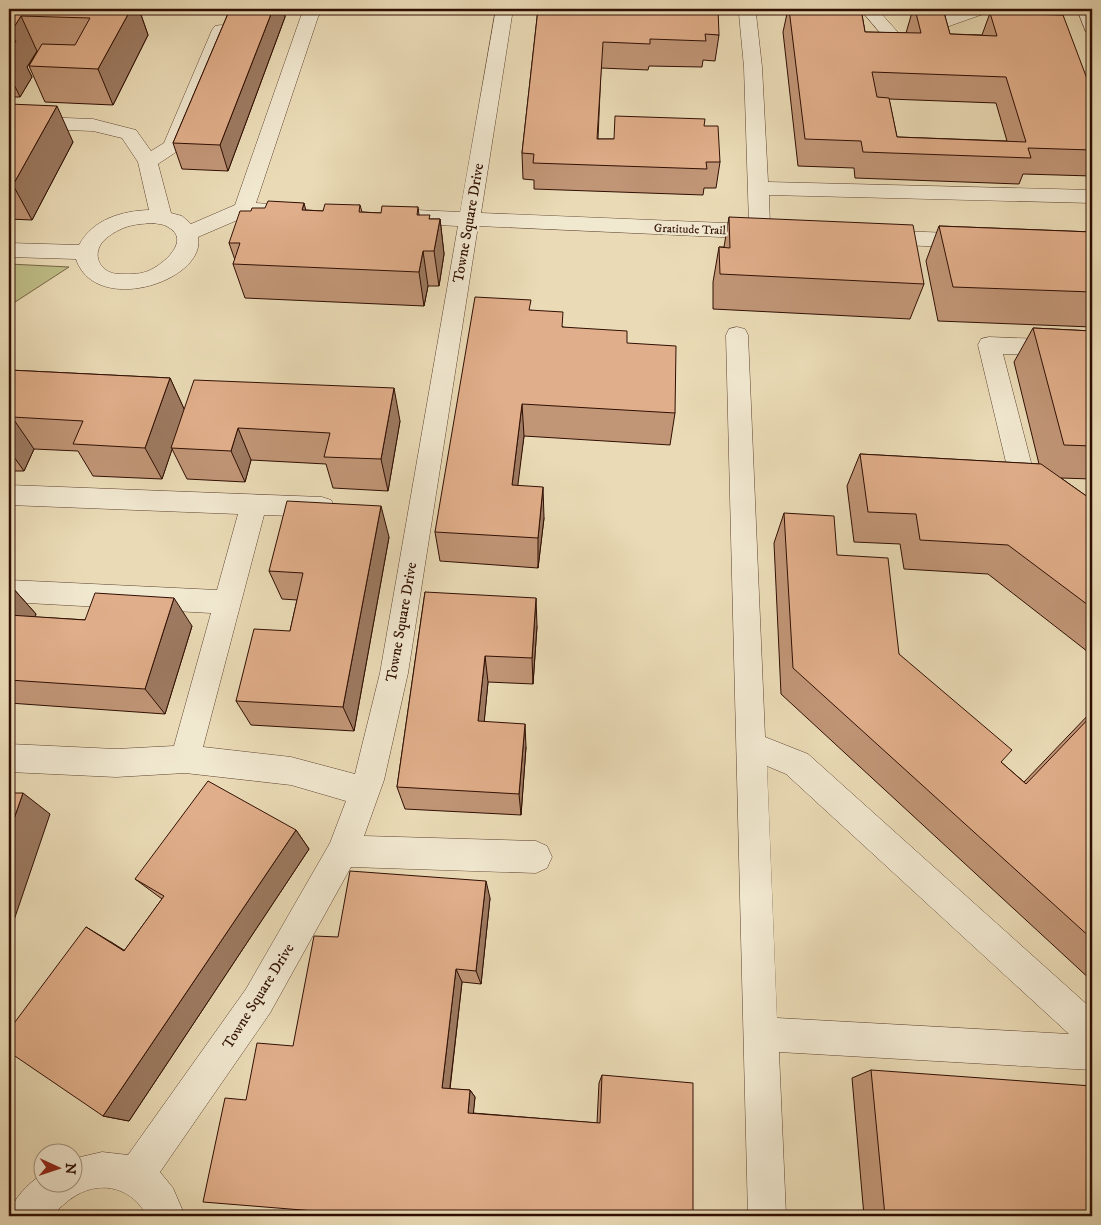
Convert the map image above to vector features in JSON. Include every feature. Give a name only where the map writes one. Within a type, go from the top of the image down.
[{"type":"street","points":[[244,209],[310,16],[316,9]]},
{"type":"street","name":"Towne Square Drive","points":[[136,1176],[258,1002],[343,851],[369,780],[394,673],[504,9]]},
{"type":"street","points":[[726,9],[773,9]]},
{"type":"street","points":[[868,9],[900,45],[941,43],[948,33],[930,22],[980,9]]},
{"type":"street","points":[[1085,9],[1092,28]]},
{"type":"street","points":[[747,10],[752,68],[760,232]]},
{"type":"street","points":[[148,162],[172,146],[221,30]]},
{"type":"street","points":[[9,122],[93,125],[129,134],[138,144],[148,162],[161,217]]},
{"type":"street","points":[[758,188],[1092,197]]},
{"type":"street","points":[[187,234],[244,209],[306,212]]},
{"type":"street","name":"Gratitude Trail","points":[[374,215],[789,234]]},
{"type":"street","points":[[161,217],[180,225],[187,234],[188,245],[184,257],[173,268],[141,282],[122,283],[100,276],[94,273],[87,263],[86,252],[94,237],[110,225],[131,218],[161,217]]},
{"type":"street","points":[[858,236],[994,242]]},
{"type":"street","points":[[9,250],[86,252]]},
{"type":"street","points":[[737,334],[767,1216]]},
{"type":"street","points":[[1092,349],[989,345],[1023,479],[1092,531]]},
{"type":"street","points":[[9,495],[342,508]]},
{"type":"street","points":[[185,759],[254,504]]},
{"type":"street","points":[[9,591],[227,602]]},
{"type":"street","points":[[751,745],[798,764],[1092,1032]]},
{"type":"street","points":[[9,758],[116,763],[185,759],[291,771],[364,791]]},
{"type":"street","points":[[343,851],[536,857]]},
{"type":"street","points":[[761,1034],[1092,1053]]},
{"type":"street","points":[[82,1173],[89,1170],[114,1169],[136,1176],[160,1199],[166,1216]]},
{"type":"street","points":[[27,1216],[41,1198],[49,1192]]},
{"type":"shaded area","points":[[9,264],[69,267],[9,306]]},
{"type":"building","points":[[9,9],[131,9],[98,69],[29,66],[42,44],[75,45],[90,18],[21,16],[9,35]]},
{"type":"building","points":[[230,9],[273,9],[220,145],[173,143]]},
{"type":"building","points":[[538,9],[718,9],[719,35],[705,34],[706,41],[650,39],[650,44],[603,42],[597,139],[614,139],[615,116],[705,119],[704,126],[718,126],[720,162],[706,162],[707,169],[533,163],[534,154],[522,153]]},
{"type":"building","points":[[789,9],[861,9],[865,32],[921,33],[915,9],[943,9],[950,34],[997,36],[990,13],[1063,15],[1092,92],[1092,150],[1028,148],[1031,158],[863,152],[861,141],[805,139]],"holes":[[[872,72],[1006,77],[1026,142],[897,137],[889,98],[877,97]]]},
{"type":"building","points":[[9,41],[16,41],[9,52]]},
{"type":"building","points":[[9,104],[57,106],[13,185],[9,185]]},
{"type":"building","points":[[268,201],[304,203],[302,210],[323,211],[325,204],[360,205],[359,212],[381,213],[382,206],[418,207],[417,215],[430,215],[429,219],[440,219],[434,251],[423,251],[419,272],[233,264],[240,243],[229,243],[240,211],[251,211],[252,208],[265,208]]},
{"type":"building","points":[[729,217],[913,225],[924,284],[720,274],[719,247],[730,248]]},
{"type":"building","points":[[939,226],[1092,232],[1092,292],[953,287]]},
{"type":"building","points":[[475,297],[531,300],[529,310],[563,312],[562,327],[627,331],[627,343],[676,346],[675,413],[522,404],[512,485],[543,487],[538,538],[435,532]]},
{"type":"building","points":[[1033,328],[1092,331],[1092,446],[1064,445]]},
{"type":"building","points":[[9,370],[170,378],[145,448],[73,444],[83,421],[12,417],[9,423]]},
{"type":"building","points":[[194,380],[394,388],[381,459],[324,457],[330,433],[238,428],[231,451],[171,448]]},
{"type":"building","points":[[860,454],[1041,464],[1092,500],[1092,608],[1008,545],[920,540],[916,514],[868,512]]},
{"type":"building","points":[[287,501],[381,506],[343,707],[236,701],[254,629],[290,631],[303,573],[269,571]]},
{"type":"building","points":[[784,513],[834,516],[837,555],[888,558],[899,654],[1012,750],[1001,762],[1026,784],[1092,715],[1092,939],[793,668]]},
{"type":"building","points":[[425,592],[536,598],[532,658],[485,656],[478,721],[525,724],[519,794],[397,787]]},
{"type":"building","points":[[95,593],[174,598],[145,689],[9,680],[9,615],[85,620]]},
{"type":"building","points":[[208,781],[296,830],[103,1116],[9,1052],[9,1030],[86,927],[124,951],[164,896],[135,879]]},
{"type":"building","points":[[9,793],[23,793],[9,833]]},
{"type":"building","points":[[350,871],[486,881],[476,971],[456,969],[442,1088],[470,1090],[468,1113],[600,1123],[602,1075],[693,1083],[693,1216],[376,1216],[203,1202],[225,1098],[246,1100],[257,1043],[293,1046],[314,936],[338,937]]},
{"type":"building","points":[[871,1070],[1092,1086],[1092,1216],[885,1216]]}]
